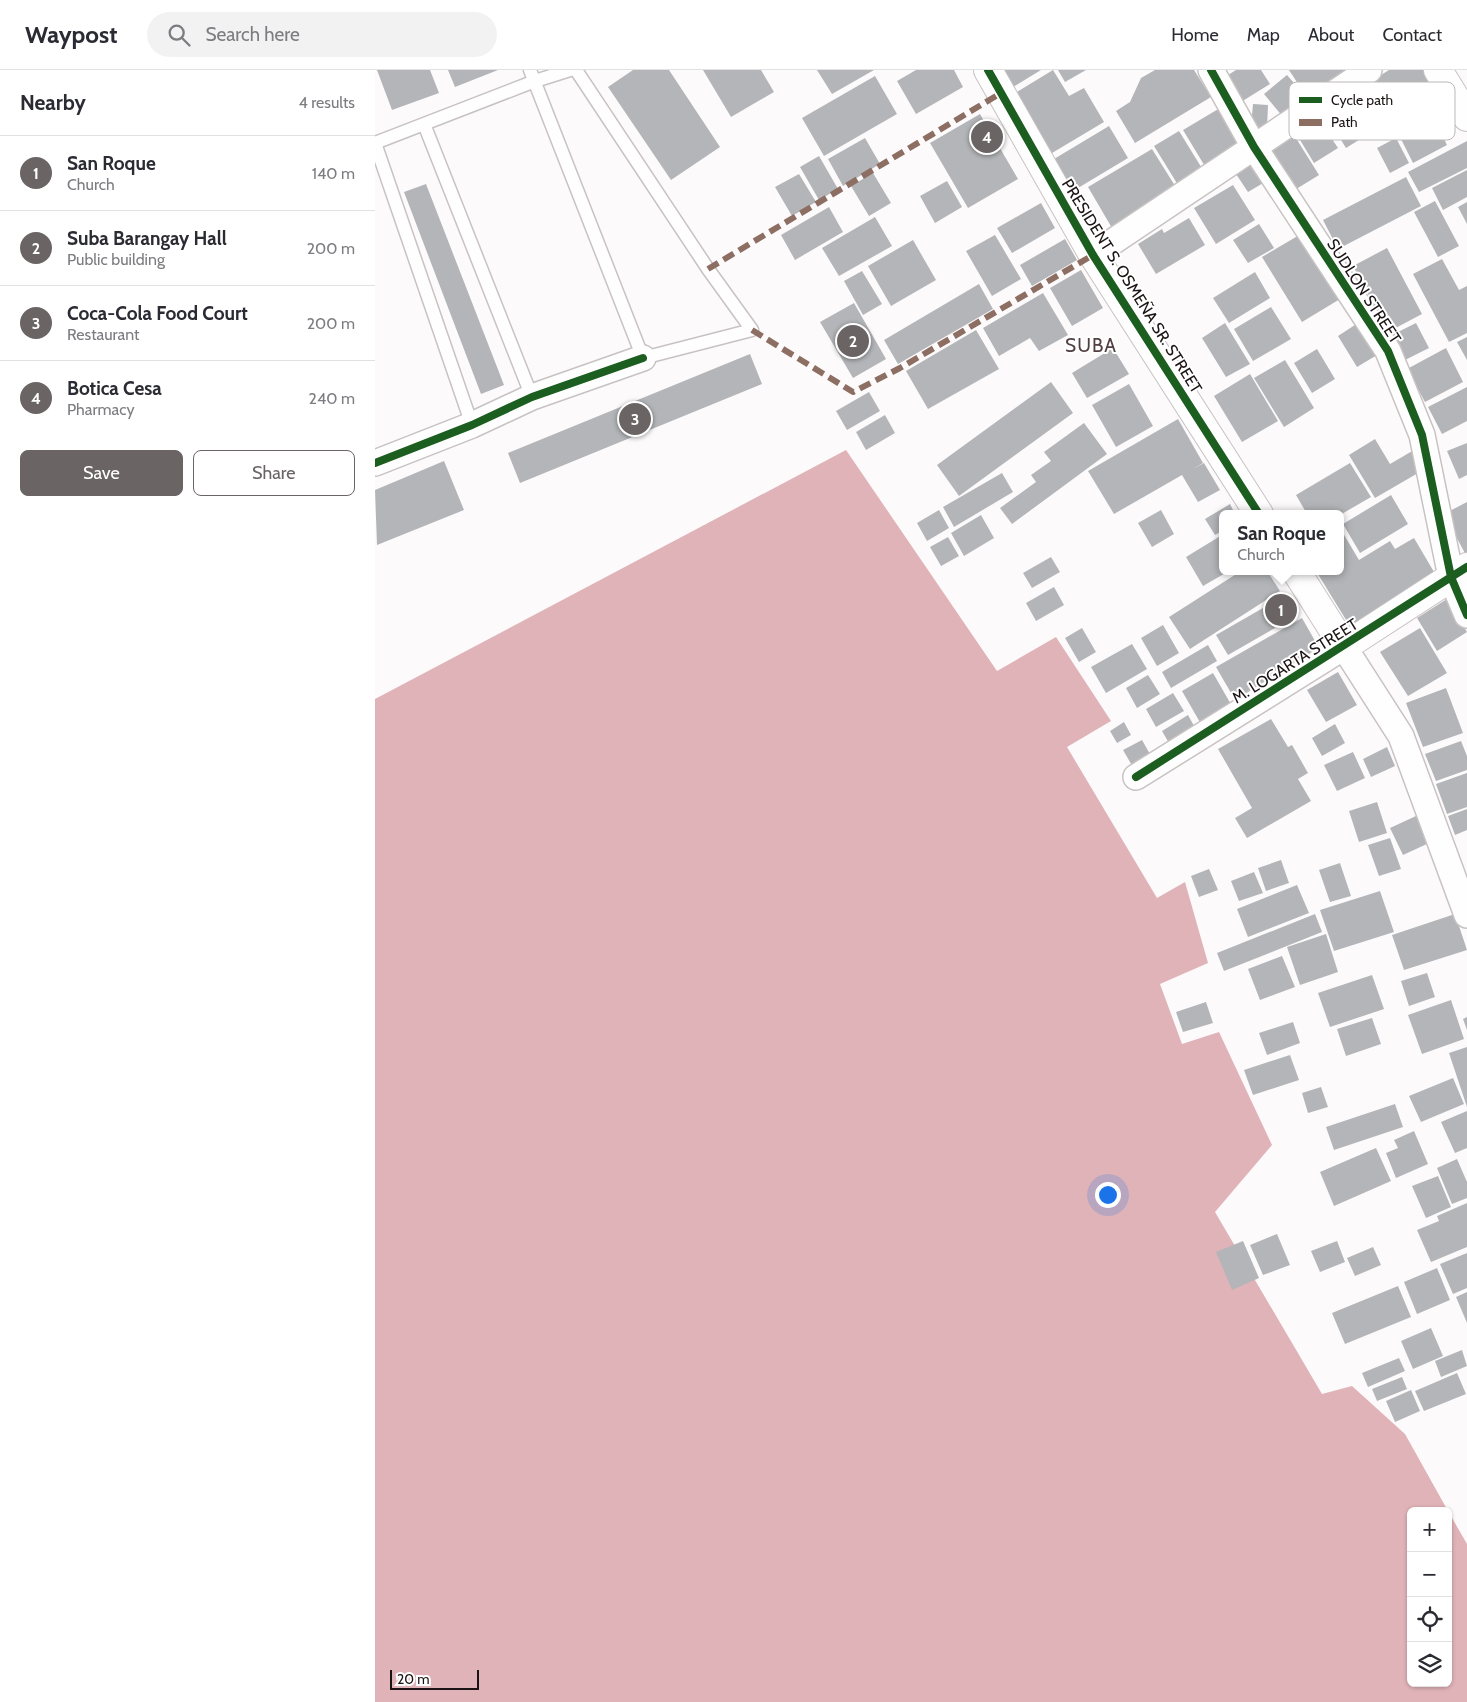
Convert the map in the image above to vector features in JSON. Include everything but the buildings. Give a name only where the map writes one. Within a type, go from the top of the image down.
[{"type":"street","name":"PRESIDENT S. OSMEÑA SR. STREET","points":[[988,70],[1093,255],[1256,510]]},
{"type":"street","name":"SUDLON STREET","points":[[1211,70],[1254,147],[1388,351],[1422,435],[1459,572],[1467,615]]},
{"type":"street","points":[[1351,82],[1369,70]]},
{"type":"street","points":[[1438,70],[1445,82]]},
{"type":"street","points":[[1455,98],[1467,117]]},
{"type":"street","points":[[1093,255],[1289,124]]},
{"type":"street","points":[[375,463],[472,425],[532,397],[643,358]]},
{"type":"street","name":"M. LOGARTA STREET","points":[[1136,776],[1344,647],[1459,572]]},
{"type":"street","points":[[1299,575],[1401,736],[1467,915]]},
{"type":"lane","points":[[472,425],[375,143],[425,124],[533,76],[570,70]]},
{"type":"lane","points":[[533,76],[643,358],[753,330],[708,269],[576,70]]},
{"type":"lane","points":[[425,124],[532,397]]},
{"type":"shaded area","points":[[846,450],[997,671],[1056,637],[1111,721],[1067,747],[1157,898],[1185,882],[1208,963],[1160,984],[1182,1044],[1219,1032],[1272,1145],[1215,1212],[1322,1394],[1352,1386],[1405,1434],[1446,1507],[1407,1507],[1407,1687],[1452,1687],[1452,1517],[1467,1544],[1467,1702],[375,1702],[375,699]]},
{"type":"marked path","points":[[708,269],[1001,93]]},
{"type":"marked path","points":[[752,330],[853,392],[900,368],[1093,255]]},
{"type":"cycle path","points":[[988,70],[1093,255],[1256,510]]},
{"type":"cycle path","points":[[1211,70],[1254,147],[1388,351],[1422,435],[1451,577],[1467,615]]},
{"type":"cycle path","points":[[375,463],[472,425],[532,397],[643,358]]},
{"type":"cycle path","points":[[1136,777],[1467,567]]},
{"type":"place","name":"Botica Cesa","points":[[987,137]]},
{"type":"place","name":"Suba Barangay Hall","points":[[853,341]]},
{"type":"place","name":"Coca-Cola Food Court","points":[[635,419]]},
{"type":"place","name":"San Roque","points":[[1281,610]]},
{"type":"district","name":"SUBA","points":[[1091,345]]}]
